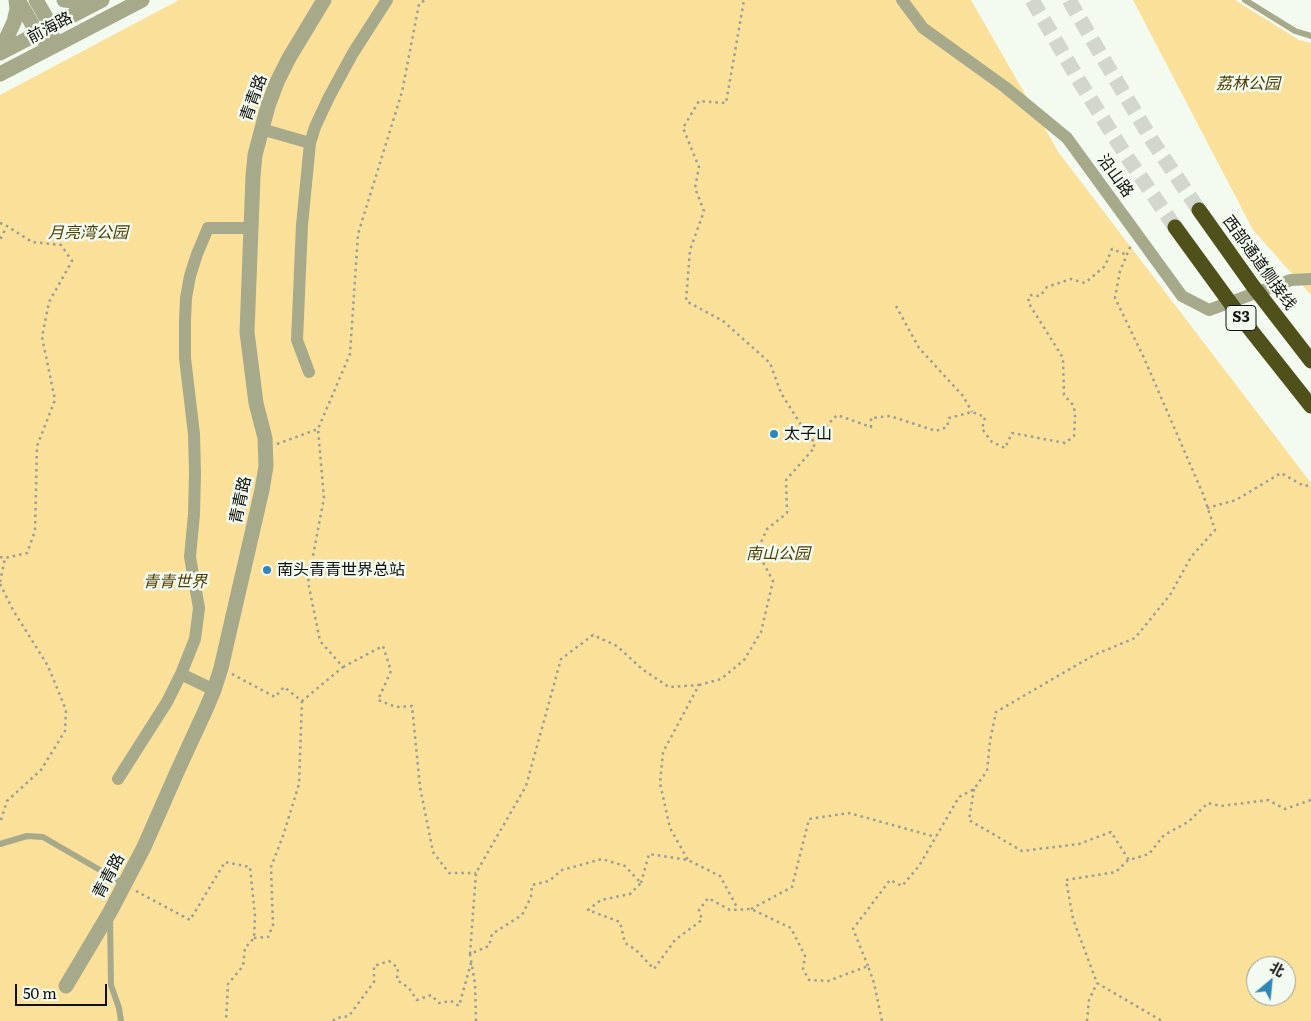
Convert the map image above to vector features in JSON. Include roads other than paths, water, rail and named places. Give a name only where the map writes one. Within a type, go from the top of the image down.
[{"type":"highway","name":"西部通道侧接线","points":[[1199,210],[1253,286],[1311,361]]},
{"type":"highway","name":"S3","points":[[1175,227],[1242,319],[1311,406]]},
{"type":"street","points":[[17,0],[38,34],[52,47]]},
{"type":"street","points":[[0,46],[7,37],[14,22],[17,0]]},
{"type":"street","points":[[36,0],[52,26],[52,47]]},
{"type":"street","points":[[64,0],[83,2],[94,0]]},
{"type":"street","name":"前海路","points":[[0,53],[102,0]]},
{"type":"street","name":"前海路","points":[[0,74],[142,0]]},
{"type":"street","name":"青青路","points":[[66,986],[110,912],[144,847],[214,690],[221,668],[266,466],[265,438],[256,403],[247,332],[254,162],[261,129],[278,82],[324,0]]},
{"type":"street","points":[[309,372],[297,340],[302,225],[310,144],[315,126],[329,97],[353,53],[387,0]]},
{"type":"street","name":"沿山路","points":[[902,0],[923,28],[1005,87],[1067,138],[1182,296],[1209,310],[1291,280],[1311,279]]},
{"type":"street","points":[[261,129],[310,144]]},
{"type":"street","points":[[118,779],[167,702],[195,639],[199,608],[190,557],[194,514],[194,434],[185,358],[186,298],[190,276],[208,228],[251,228]]},
{"type":"street","points":[[181,674],[214,690]]},
{"type":"lane","points":[[1245,0],[1295,31],[1311,36]]},
{"type":"lane","points":[[0,844],[27,836],[44,837],[125,885]]},
{"type":"lane","points":[[110,912],[112,985],[121,1021]]},
{"type":"tunnel","points":[[1032,0],[1078,79],[1127,157],[1175,227]]},
{"type":"tunnel","points":[[1069,0],[1153,142],[1199,210]]},
{"type":"place","name":"太子山","points":[[774,434]]},
{"type":"place","name":"南头青青世界总站","points":[[267,570]]},
{"type":"park label","name":"荔林公园","points":[[1248,84]]},
{"type":"park label","name":"月亮湾公园","points":[[88,233]]},
{"type":"park label","name":"南山公园","points":[[778,554]]},
{"type":"park label","name":"青青世界","points":[[175,582]]}]
